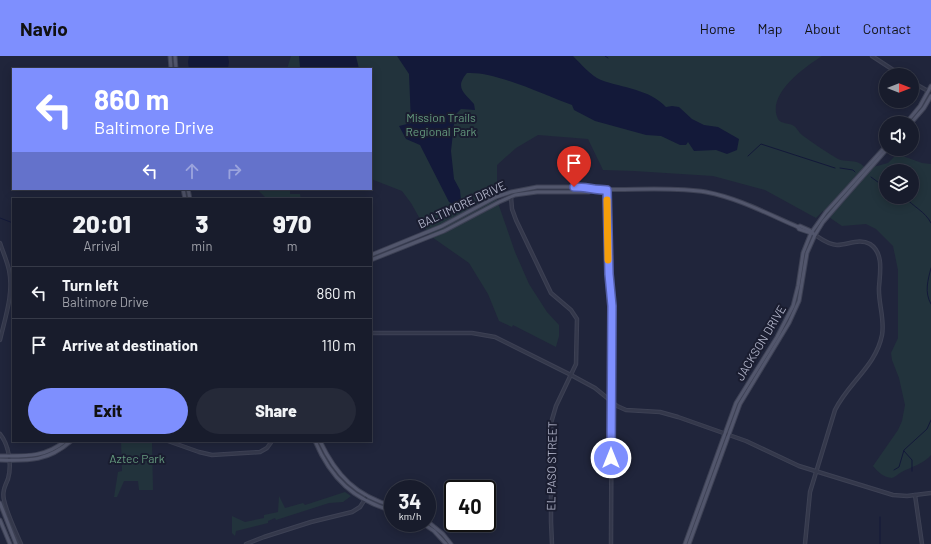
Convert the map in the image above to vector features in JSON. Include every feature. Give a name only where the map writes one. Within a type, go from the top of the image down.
[{"type":"main road","points":[[170,56],[171,68]]},
{"type":"main road","points":[[175,56],[176,68]]},
{"type":"main road","points":[[912,116],[930,92],[931,86]]},
{"type":"main road","points":[[917,116],[931,96]]},
{"type":"main road","name":"JACKSON DRIVE","points":[[689,544],[727,434],[736,403],[777,337],[791,310],[798,286],[803,253],[811,233],[826,212],[879,154]]},
{"type":"main road","name":"JACKSON DRIVE","points":[[685,544],[727,434],[742,400],[796,309],[801,292],[807,254],[815,235],[823,222],[881,156]]},
{"type":"main road","name":"BALTIMORE DRIVE","points":[[372,255],[442,226],[496,197],[511,192],[537,187],[589,187],[592,189]]},
{"type":"main road","points":[[592,189],[678,190],[705,192],[740,202],[815,235]]},
{"type":"main road","name":"BALTIMORE DRIVE","points":[[372,260],[458,225],[511,196],[530,192],[589,192],[592,189]]},
{"type":"main road","points":[[0,456],[37,455],[52,449],[63,442]]},
{"type":"main road","points":[[0,460],[33,460],[46,457],[55,453],[70,442]]},
{"type":"main road","points":[[316,442],[331,470],[344,486],[364,500],[384,509]]},
{"type":"main road","points":[[321,442],[331,460],[348,482],[367,496],[384,504]]},
{"type":"main road","points":[[344,486],[348,482]]},
{"type":"main road","points":[[0,503],[16,544]]},
{"type":"main road","points":[[0,520],[10,544]]},
{"type":"main road","points":[[436,528],[451,544]]},
{"type":"main road","points":[[435,532],[446,544]]},
{"type":"street","points":[[872,56],[890,68]]},
{"type":"street","points":[[919,86],[930,92]]},
{"type":"street","points":[[607,190],[609,274],[612,306],[611,544]]},
{"type":"street","name":"EL PASO STREET","points":[[511,196],[512,209],[516,220],[551,293],[571,310],[576,317],[576,364],[556,406],[551,423],[552,544]]},
{"type":"street","points":[[805,544],[810,496],[816,472],[838,405],[870,364],[881,342],[883,328],[878,294],[880,271],[878,254],[875,249],[870,244],[861,241],[834,245],[815,235]]},
{"type":"street","points":[[0,244],[9,270],[10,285],[8,309],[0,340]]},
{"type":"street","points":[[372,333],[472,333],[486,335],[571,375],[594,388],[612,402],[626,410],[650,411],[669,414],[746,441],[799,466],[892,495],[931,493]]},
{"type":"street","points":[[0,434],[7,446],[9,460],[8,478],[3,493],[4,501],[21,544]]},
{"type":"street","points":[[171,442],[212,455],[256,453],[266,450],[271,442]]},
{"type":"street","points":[[915,495],[922,544]]},
{"type":"street","points":[[246,544],[253,540],[352,512],[358,509],[367,496]]},
{"type":"green space","name":"Mission Trails Regional Park","points":[[291,56],[822,56],[797,74],[782,91],[777,100],[776,110],[779,121],[794,126],[802,135],[838,159],[857,162],[866,169],[879,165],[879,204],[919,204],[919,164],[884,164],[888,163],[895,156],[903,156],[922,163],[931,164],[931,455],[921,463],[892,478],[881,474],[873,466],[898,430],[902,421],[905,405],[899,378],[891,353],[898,338],[898,270],[893,246],[876,229],[866,224],[842,226],[826,215],[823,211],[816,218],[765,190],[713,176],[603,170],[588,139],[538,135],[516,148],[497,165],[497,200],[515,252],[529,284],[547,312],[559,325],[559,336],[556,347],[513,325],[512,327],[499,321],[488,294],[469,263],[429,235],[411,203],[402,191],[372,179],[372,68],[287,68]]},
{"type":"green space","points":[[258,190],[290,190],[290,194],[300,194],[301,198],[266,198]]},
{"type":"green space","name":"Aztec Park","points":[[121,442],[152,442],[153,490],[139,490],[138,481],[124,481],[117,497],[114,497],[118,472],[122,471]]},
{"type":"green space","points":[[345,492],[351,496],[343,502],[329,503],[276,520],[275,518],[268,521],[268,523],[236,531],[235,536],[232,533],[232,516],[245,522],[264,518],[264,515],[278,512],[279,496],[285,508],[303,503],[305,505]]},
{"type":"water","points":[[189,56],[228,56],[229,62],[228,68],[189,68]]},
{"type":"water","points":[[299,56],[356,56],[359,68],[302,68],[300,67]]},
{"type":"water","points":[[397,56],[573,56],[590,73],[601,80],[652,96],[666,107],[679,107],[692,119],[704,125],[718,127],[739,139],[737,150],[727,154],[716,150],[694,151],[688,142],[686,145],[680,145],[661,136],[646,135],[595,121],[574,110],[572,105],[520,84],[478,73],[467,73],[463,78],[461,86],[464,93],[474,104],[475,110],[461,109],[455,115],[451,151],[454,179],[460,190],[461,201],[457,206],[449,202],[420,145],[406,139],[399,126],[411,123],[409,74]]},
{"type":"waterway","points":[[748,156],[761,144],[835,168]]},
{"type":"waterway","points":[[840,168],[853,170],[855,172]]},
{"type":"waterway","points":[[871,177],[879,183]]},
{"type":"waterway","points":[[912,204],[926,215],[931,223]]},
{"type":"waterway","points":[[0,218],[12,223]]},
{"type":"waterway","points":[[931,268],[927,290],[931,304]]},
{"type":"waterway","points":[[894,470],[899,467],[904,450],[927,429],[931,420]]},
{"type":"waterway","points":[[904,451],[912,460],[912,471]]},
{"type":"waterway","points":[[880,517],[880,544]]},
{"type":"slow traffic","points":[[607,200],[608,260]]},
{"type":"route","points":[[574,187],[589,187],[592,189],[607,190],[609,274],[612,302],[611,458]]}]
